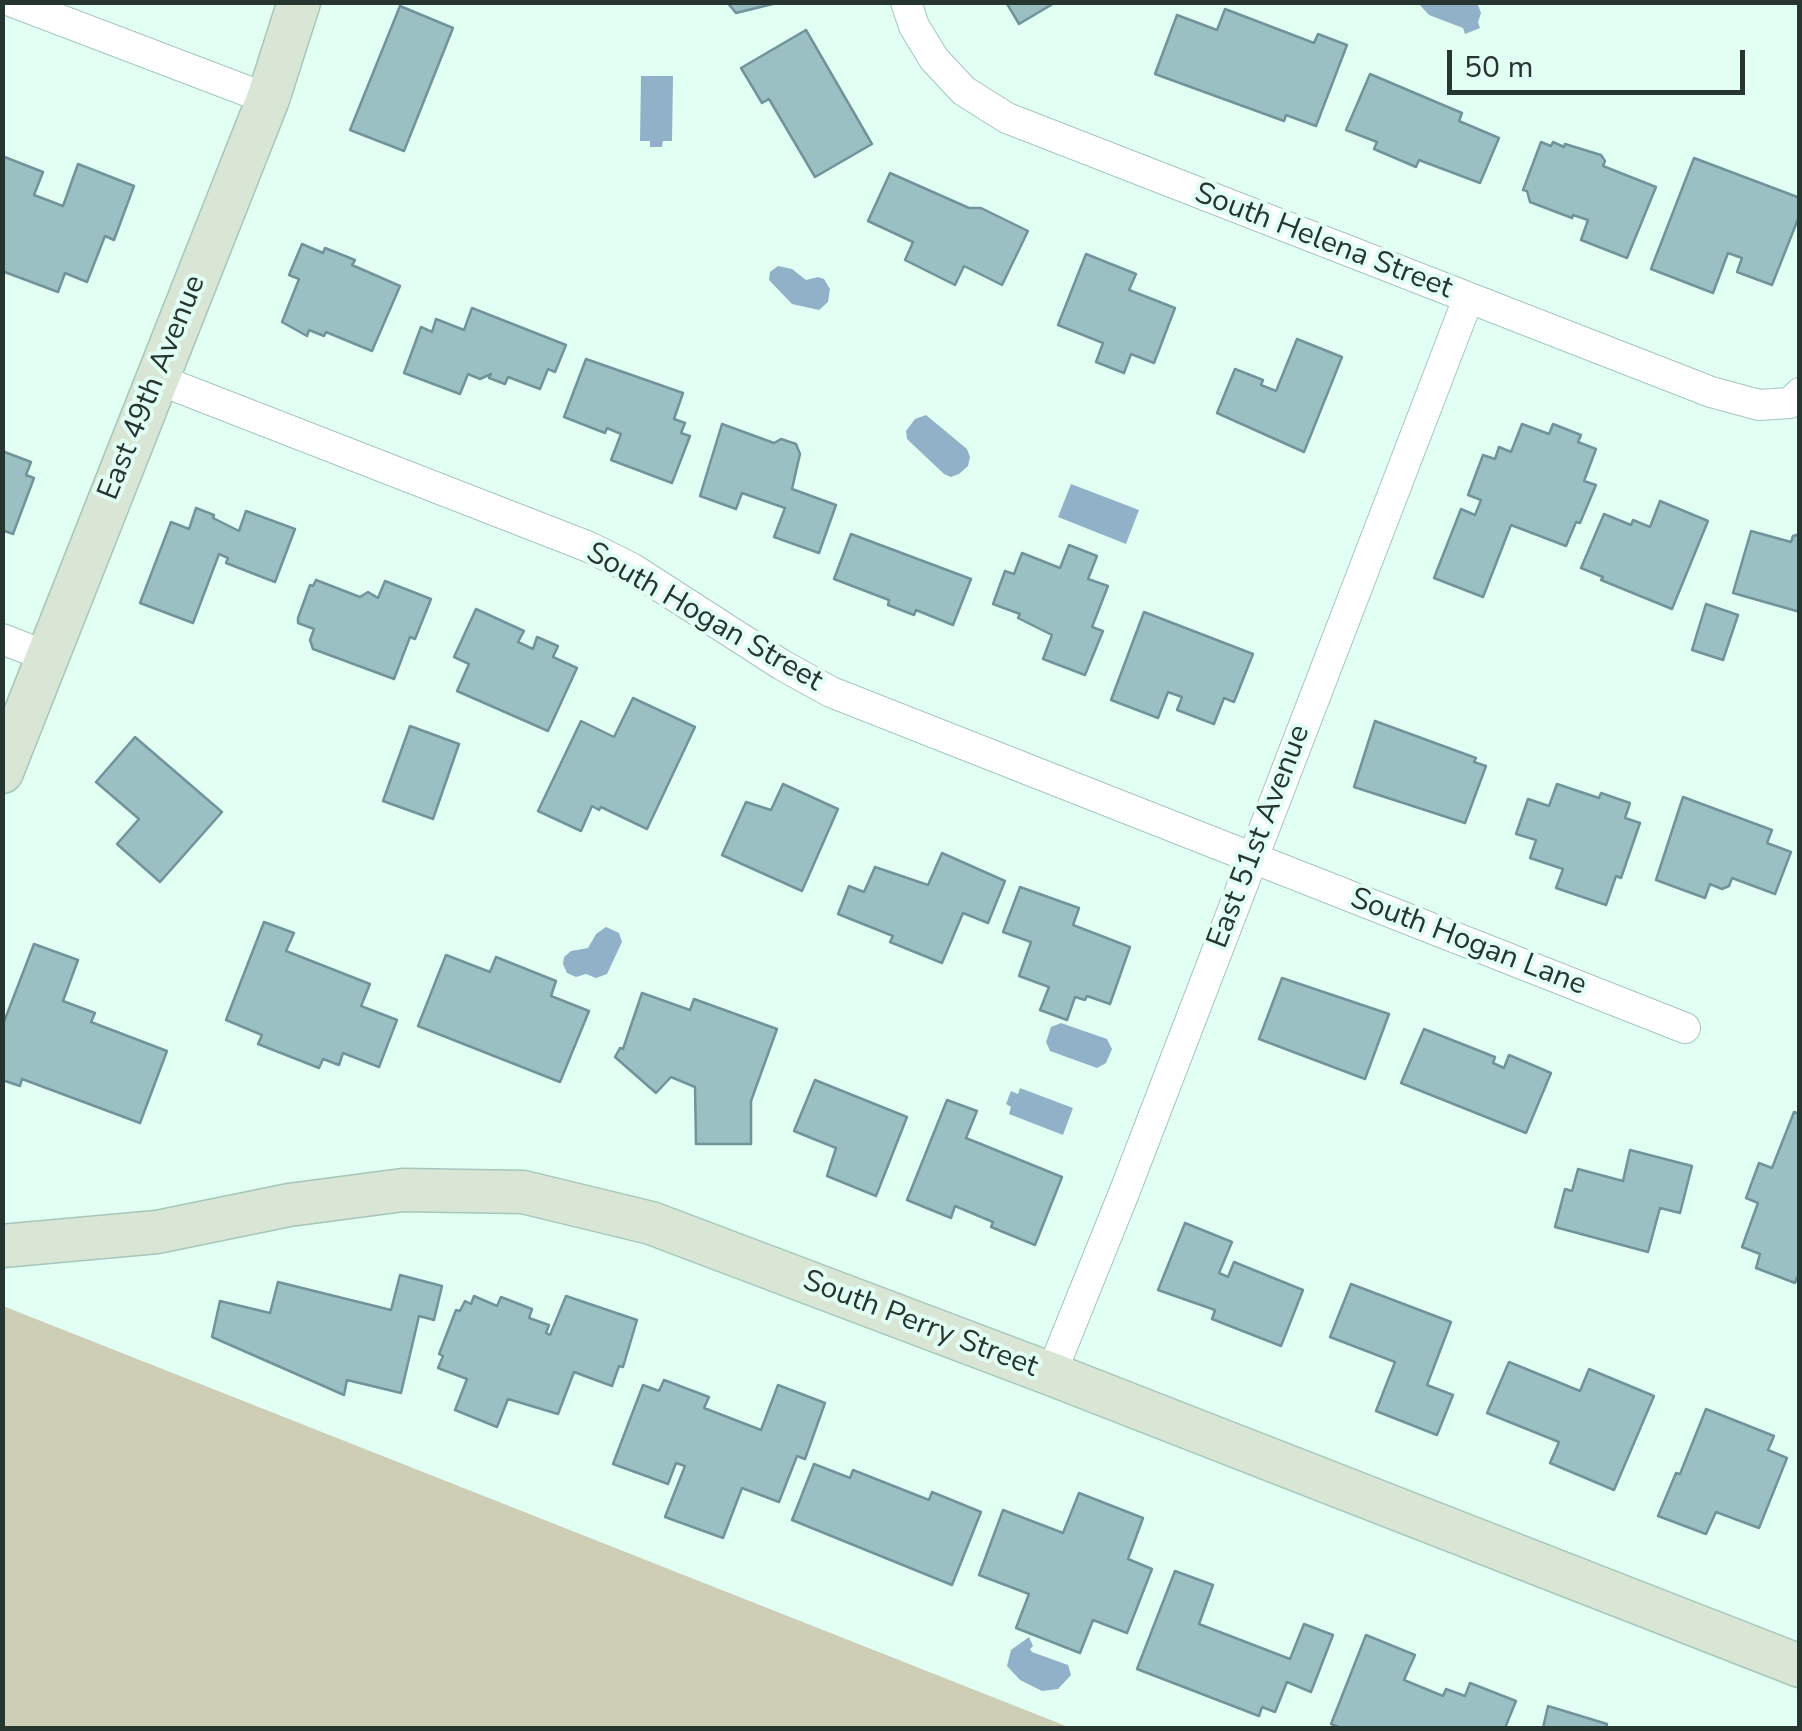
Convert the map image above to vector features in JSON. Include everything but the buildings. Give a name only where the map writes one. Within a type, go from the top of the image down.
[{"type":"street","points":[[12,2],[268,99]]},
{"type":"street","name":"East 49th Avenue","points":[[2,772],[268,99],[299,2]]},
{"type":"street","name":"South Helena Street","points":[[906,2],[914,26],[934,59],[964,91],[1007,118],[1711,392],[1759,405],[1795,398]]},
{"type":"street","name":"East 51st Avenue","points":[[1051,1374],[1124,1194],[1468,298]]},
{"type":"street","name":"South Hogan Street","points":[[157,378],[589,548],[632,569],[830,692],[1252,858]]},
{"type":"street","points":[[2,639],[46,656]]},
{"type":"street","name":"South Hogan Lane","points":[[1252,858],[1685,1028]]},
{"type":"street","name":"South Perry Street","points":[[2,1246],[156,1232],[289,1205],[402,1190],[523,1192],[651,1223],[1051,1374],[1800,1666]]},
{"type":"green space","points":[[3,1306],[1071,1728],[3,1728]]},
{"type":"water","points":[[1418,3],[1477,3],[1480,28],[1465,34],[1463,28],[1429,15]]},
{"type":"water","points":[[641,76],[673,76],[672,141],[663,141],[662,147],[650,147],[650,141],[640,141]]},
{"type":"water","points":[[778,266],[792,269],[806,280],[824,279],[830,289],[828,302],[819,310],[792,304],[769,280],[770,272]]},
{"type":"water","points":[[926,415],[967,449],[968,466],[959,474],[944,474],[907,439],[906,431],[915,419]]},
{"type":"water","points":[[1071,484],[1139,510],[1126,544],[1058,517]]},
{"type":"water","points":[[606,927],[619,933],[622,942],[607,974],[596,978],[567,973],[564,957],[571,951],[588,948],[596,934]]},
{"type":"water","points":[[1061,1023],[1107,1039],[1112,1049],[1106,1063],[1097,1068],[1050,1051],[1046,1042],[1051,1027]]},
{"type":"water","points":[[1020,1088],[1073,1108],[1063,1135],[1009,1114],[1011,1107],[1006,1104],[1011,1091],[1018,1094]]},
{"type":"water","points":[[1029,1637],[1032,1652],[1068,1665],[1071,1675],[1058,1689],[1042,1691],[1020,1680],[1007,1666],[1011,1650]]}]
